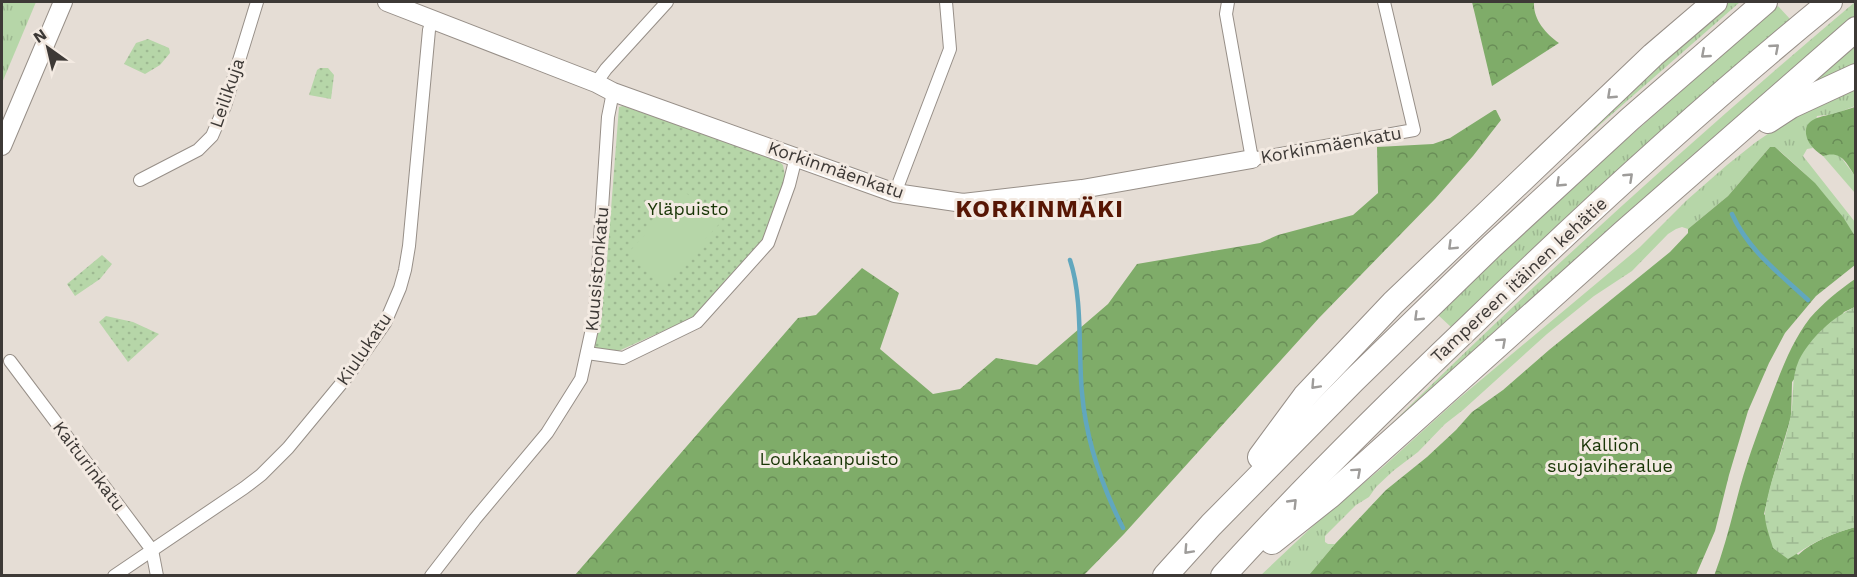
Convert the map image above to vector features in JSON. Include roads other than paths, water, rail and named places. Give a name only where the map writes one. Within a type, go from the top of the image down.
[{"type":"highway","points":[[1653,55],[1699,2]]},
{"type":"highway","points":[[1211,525],[1305,396],[1393,303],[1653,55],[1715,2]]},
{"type":"highway","points":[[1165,576],[1211,525],[1353,381],[1492,246],[1630,119],[1765,2]]},
{"type":"highway","name":"Tampereen itäinen kehätie","points":[[1223,576],[1390,403],[1520,278],[1656,152],[1830,2]]},
{"type":"highway","points":[[1231,576],[1330,496],[1707,159],[1856,30]]},
{"type":"highway","points":[[1707,159],[1791,106],[1856,76]]},
{"type":"street","points":[[2,146],[63,2]]},
{"type":"street","name":"Leilikuja","points":[[140,180],[198,150],[212,136],[225,106],[257,2]]},
{"type":"street","name":"Korkinmäenkatu","points":[[387,2],[596,83],[613,92],[895,193],[963,203],[1082,189],[1414,130],[1384,2]]},
{"type":"street","points":[[596,83],[667,2]]},
{"type":"street","points":[[895,193],[950,49],[946,2]]},
{"type":"street","points":[[1228,2],[1227,14],[1252,159]]},
{"type":"street","name":"Kiulukatu","points":[[114,576],[244,488],[283,454],[363,357],[389,315],[405,270],[409,246],[429,30],[432,20]]},
{"type":"street","name":"Kuusistonkatu","points":[[431,576],[547,433],[580,380],[595,315],[608,117],[613,92]]},
{"type":"street","points":[[587,353],[623,358],[698,321],[768,243],[789,185],[796,157]]},
{"type":"street","name":"Kaiturinkatu","points":[[10,361],[152,550],[157,576]]},
{"type":"waterway","points":[[1732,214],[1756,250],[1808,300]]},
{"type":"waterway","points":[[1070,260],[1077,291],[1082,393],[1087,428],[1108,496],[1123,528]]},
{"type":"district","name":"KORKINMÄKI","points":[[1040,209]]},
{"type":"park label","name":"Yläpuisto","points":[[688,209]]},
{"type":"park label","name":"Kallion suojaviheralue","points":[[1610,455]]},
{"type":"park label","name":"Loukkaanpuisto","points":[[829,459]]}]
